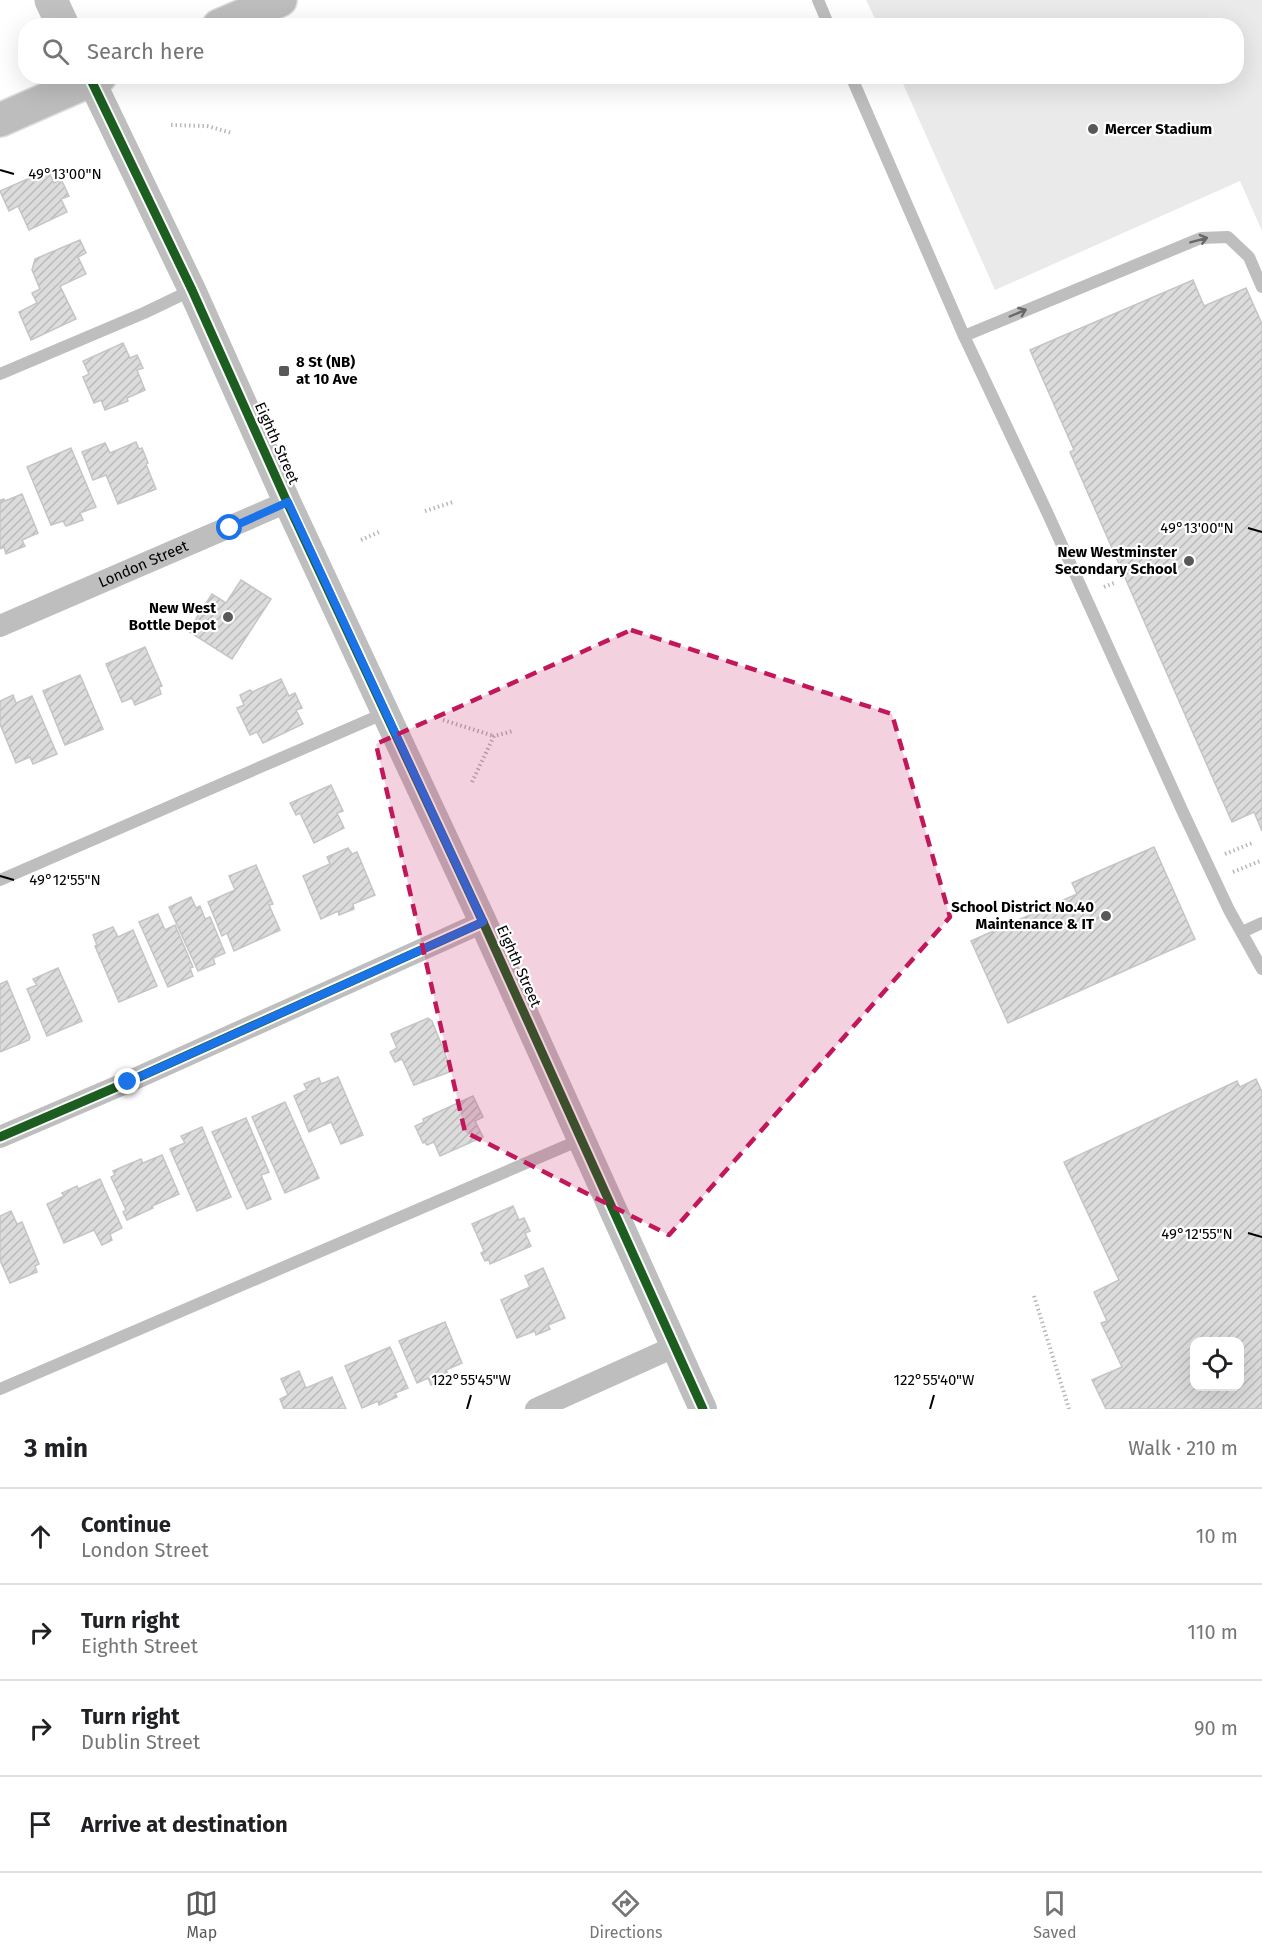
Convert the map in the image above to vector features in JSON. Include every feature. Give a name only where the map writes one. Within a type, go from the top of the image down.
[{"type":"main road","points":[[51,0],[59,18]]},
{"type":"main road","points":[[238,18],[280,0]]},
{"type":"main road","points":[[0,120],[80,84]]},
{"type":"street","name":"Eighth Street","points":[[96,84],[483,922],[703,1409]]},
{"type":"street","name":"London Street","points":[[0,626],[288,502]]},
{"type":"street","points":[[0,1137],[128,1082],[483,922]]},
{"type":"street","points":[[536,1409],[674,1347]]},
{"type":"lane","points":[[818,0],[826,18]]},
{"type":"lane","points":[[854,84],[964,336],[1052,523],[1182,810],[1229,910],[1262,969]]},
{"type":"lane","points":[[964,336],[1201,238],[1228,237],[1249,257],[1262,287]]},
{"type":"lane","points":[[0,374],[144,313],[192,290]]},
{"type":"lane","points":[[0,879],[385,712]]},
{"type":"lane","points":[[1242,932],[1262,923]]},
{"type":"lane","points":[[0,1389],[582,1139]]},
{"type":"path","points":[[171,125],[207,126],[232,133]]},
{"type":"path","points":[[425,511],[453,502]]},
{"type":"path","points":[[361,540],[379,532]]},
{"type":"path","points":[[1104,587],[1114,583]]},
{"type":"path","points":[[444,720],[494,736],[513,731]]},
{"type":"path","points":[[472,782],[494,736]]},
{"type":"path","points":[[1222,856],[1252,843]]},
{"type":"path","points":[[1230,873],[1260,861]]},
{"type":"path","points":[[1034,1296],[1069,1409]]},
{"type":"highlighted area","points":[[631,630],[892,714],[950,917],[669,1235],[465,1132],[376,744]]},
{"type":"shaded area","name":"Mercer Stadium","points":[[866,0],[1262,0],[1262,231],[1240,181],[995,290],[903,84],[1244,84],[1244,18],[875,18]]},
{"type":"building","points":[[48,170],[54,183],[61,179],[69,196],[61,199],[67,212],[29,230],[18,206],[9,211],[0,191]]},
{"type":"building","points":[[80,240],[86,253],[78,257],[86,274],[60,286],[76,319],[31,340],[19,312],[37,303],[32,293],[40,289],[32,270],[35,259]]},
{"type":"building","name":"New Westminster Secondary School","points":[[1193,280],[1204,306],[1246,288],[1262,324],[1262,831],[1254,812],[1232,822],[1070,452],[1074,450],[1030,350]]},
{"type":"building","points":[[123,343],[130,358],[137,355],[143,368],[137,370],[145,390],[127,398],[128,401],[105,410],[101,400],[94,403],[83,377],[89,374],[83,361]]},
{"type":"building","points":[[136,442],[139,449],[142,448],[156,489],[118,504],[106,475],[93,480],[82,452],[105,443],[110,453]]},
{"type":"building","points":[[71,448],[96,507],[80,513],[83,520],[66,526],[63,521],[51,525],[27,467]]},
{"type":"building","points":[[22,494],[38,533],[22,540],[25,546],[6,554],[4,547],[0,549],[0,500],[5,501]]},
{"type":"building","name":"New West Bottle Depot","points":[[241,580],[271,599],[232,659],[188,631],[212,594],[226,603]]},
{"type":"building","points":[[145,647],[162,686],[159,687],[161,694],[135,705],[132,698],[122,702],[106,664]]},
{"type":"building","points":[[80,675],[103,729],[65,745],[43,691]]},
{"type":"building","points":[[281,679],[289,696],[295,693],[302,708],[296,710],[303,724],[263,743],[257,732],[250,735],[237,708],[244,705],[240,695]]},
{"type":"building","points":[[13,695],[16,703],[32,696],[57,754],[33,764],[30,757],[16,763],[0,724],[0,701]]},
{"type":"building","points":[[331,785],[343,811],[337,813],[344,828],[314,843],[300,813],[296,815],[290,803]]},
{"type":"building","name":"School District No.40 Maintenance & IT","points":[[1154,847],[1195,939],[1008,1023],[971,941],[1077,894],[1072,883]]},
{"type":"building","points":[[348,848],[352,854],[357,852],[375,895],[353,904],[354,909],[339,915],[338,911],[321,919],[303,876],[330,864],[327,857]]},
{"type":"building","points":[[256,865],[273,904],[269,905],[280,930],[234,951],[227,933],[222,936],[208,902],[235,890],[229,876]]},
{"type":"building","points":[[191,897],[196,908],[200,906],[205,919],[210,917],[225,953],[213,958],[215,964],[198,971],[169,907]]},
{"type":"building","points":[[158,914],[165,930],[175,925],[193,967],[190,968],[193,976],[168,987],[139,922]]},
{"type":"building","points":[[113,927],[118,937],[133,930],[157,986],[119,1002],[95,946],[97,945],[93,935]]},
{"type":"building","points":[[58,968],[82,1021],[47,1036],[27,989],[37,985],[33,979]]},
{"type":"building","points":[[7,981],[30,1037],[29,1040],[0,1052],[0,984]]},
{"type":"building","points":[[428,1018],[432,1021],[452,1071],[414,1085],[402,1059],[395,1062],[390,1052],[397,1048],[391,1034]]},
{"type":"building","points":[[338,1077],[363,1135],[341,1144],[331,1122],[309,1132],[294,1096],[307,1090],[304,1084],[319,1078],[321,1084]]},
{"type":"building","points":[[1256,1079],[1262,1092],[1262,1409],[1106,1409],[1092,1380],[1122,1367],[1101,1323],[1107,1321],[1094,1292],[1119,1280],[1064,1162],[1237,1081],[1240,1087]]},
{"type":"building","points":[[473,1096],[483,1117],[475,1121],[483,1137],[440,1156],[434,1142],[427,1145],[423,1143],[415,1126],[424,1122],[423,1119]]},
{"type":"building","points":[[285,1102],[319,1178],[285,1193],[252,1117]]},
{"type":"building","points":[[246,1118],[269,1172],[261,1175],[271,1199],[247,1209],[212,1132]]},
{"type":"building","points":[[202,1127],[231,1197],[197,1211],[170,1149],[185,1143],[181,1136]]},
{"type":"building","points":[[162,1155],[179,1194],[127,1220],[123,1212],[126,1210],[111,1177],[115,1175],[113,1171],[141,1159],[143,1163]]},
{"type":"building","points":[[100,1179],[122,1228],[110,1234],[112,1240],[102,1245],[94,1230],[64,1243],[47,1204],[64,1196],[62,1193]]},
{"type":"building","points":[[513,1206],[519,1220],[524,1218],[530,1231],[525,1233],[531,1246],[490,1264],[489,1260],[485,1261],[481,1253],[484,1251],[472,1224]]},
{"type":"building","points":[[11,1211],[17,1224],[22,1222],[39,1264],[35,1266],[37,1272],[10,1283],[0,1260],[0,1216]]},
{"type":"building","points":[[543,1268],[565,1318],[548,1325],[550,1329],[536,1335],[535,1331],[517,1338],[501,1300],[530,1287],[525,1276]]},
{"type":"building","points":[[445,1322],[462,1363],[446,1370],[450,1377],[431,1385],[428,1378],[417,1383],[399,1341]]},
{"type":"building","points":[[390,1347],[408,1388],[395,1393],[397,1397],[379,1405],[378,1401],[362,1408],[345,1366]]},
{"type":"building","points":[[299,1371],[306,1388],[332,1377],[346,1409],[284,1409],[280,1399],[288,1395],[281,1379]]},
{"type":"cycle path","points":[[93,84],[192,290],[287,502],[483,922],[703,1409]]},
{"type":"cycle path","points":[[0,1137],[128,1082],[483,922]]},
{"type":"place","name":"Mercer Stadium","points":[[1093,129]]},
{"type":"place","name":"8 St (NB) at 10 Ave","points":[[284,371]]},
{"type":"place","name":"New Westminster Secondary School","points":[[1189,561]]},
{"type":"place","name":"New West Bottle Depot","points":[[228,617]]},
{"type":"place","name":"School District No.40 Maintenance & IT","points":[[1106,916]]},
{"type":"route","points":[[128,1082],[483,922],[288,502],[230,528]]}]
